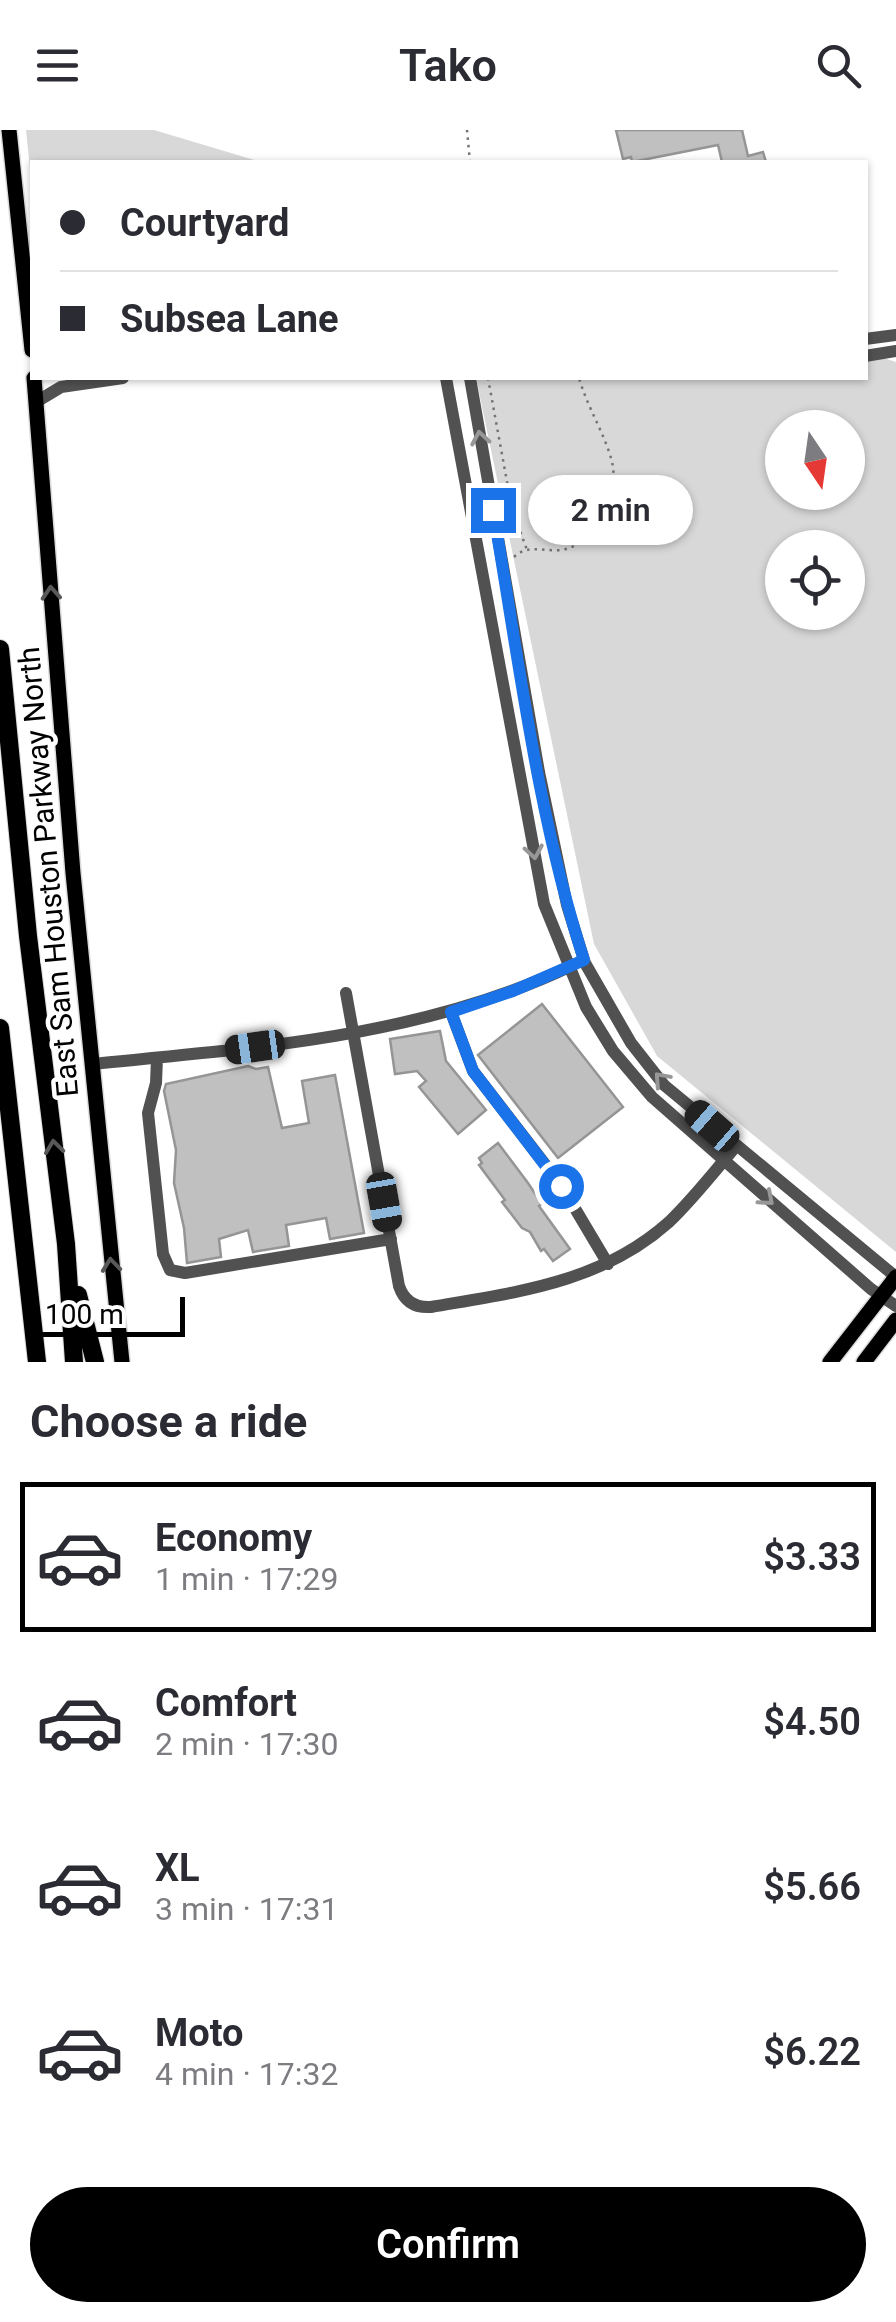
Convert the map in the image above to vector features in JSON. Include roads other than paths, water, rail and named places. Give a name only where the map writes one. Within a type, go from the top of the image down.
[{"type":"highway","points":[[0,649],[28,936],[66,1244],[74,1362]]},
{"type":"highway","points":[[0,1028],[37,1362]]},
{"type":"highway","points":[[66,1244],[95,1362]]},
{"type":"main road","points":[[8,130],[30,332]]},
{"type":"main road","name":"East Sam Houston Parkway North","points":[[34,380],[73,873],[122,1362]]},
{"type":"main road","points":[[830,1362],[896,1277]]},
{"type":"main road","points":[[864,1362],[896,1320]]},
{"type":"street","points":[[868,339],[896,335]]},
{"type":"street","points":[[868,355],[896,350]]},
{"type":"street","points":[[36,402],[61,387],[109,380]]},
{"type":"street","points":[[446,380],[544,904],[586,1008],[613,1051],[652,1097],[896,1306]]},
{"type":"street","points":[[470,380],[555,848],[584,960],[631,1043],[664,1084],[896,1277]]},
{"type":"street","points":[[92,1064],[230,1050],[451,1012],[584,960]]},
{"type":"street","points":[[346,993],[400,1286],[410,1302],[426,1308],[522,1292],[608,1264],[666,1225],[736,1146]]},
{"type":"street","points":[[451,1012],[473,1071],[561,1186],[608,1264]]},
{"type":"street","points":[[157,1058],[156,1083],[148,1113],[163,1254],[170,1270],[185,1273],[391,1239]]}]
